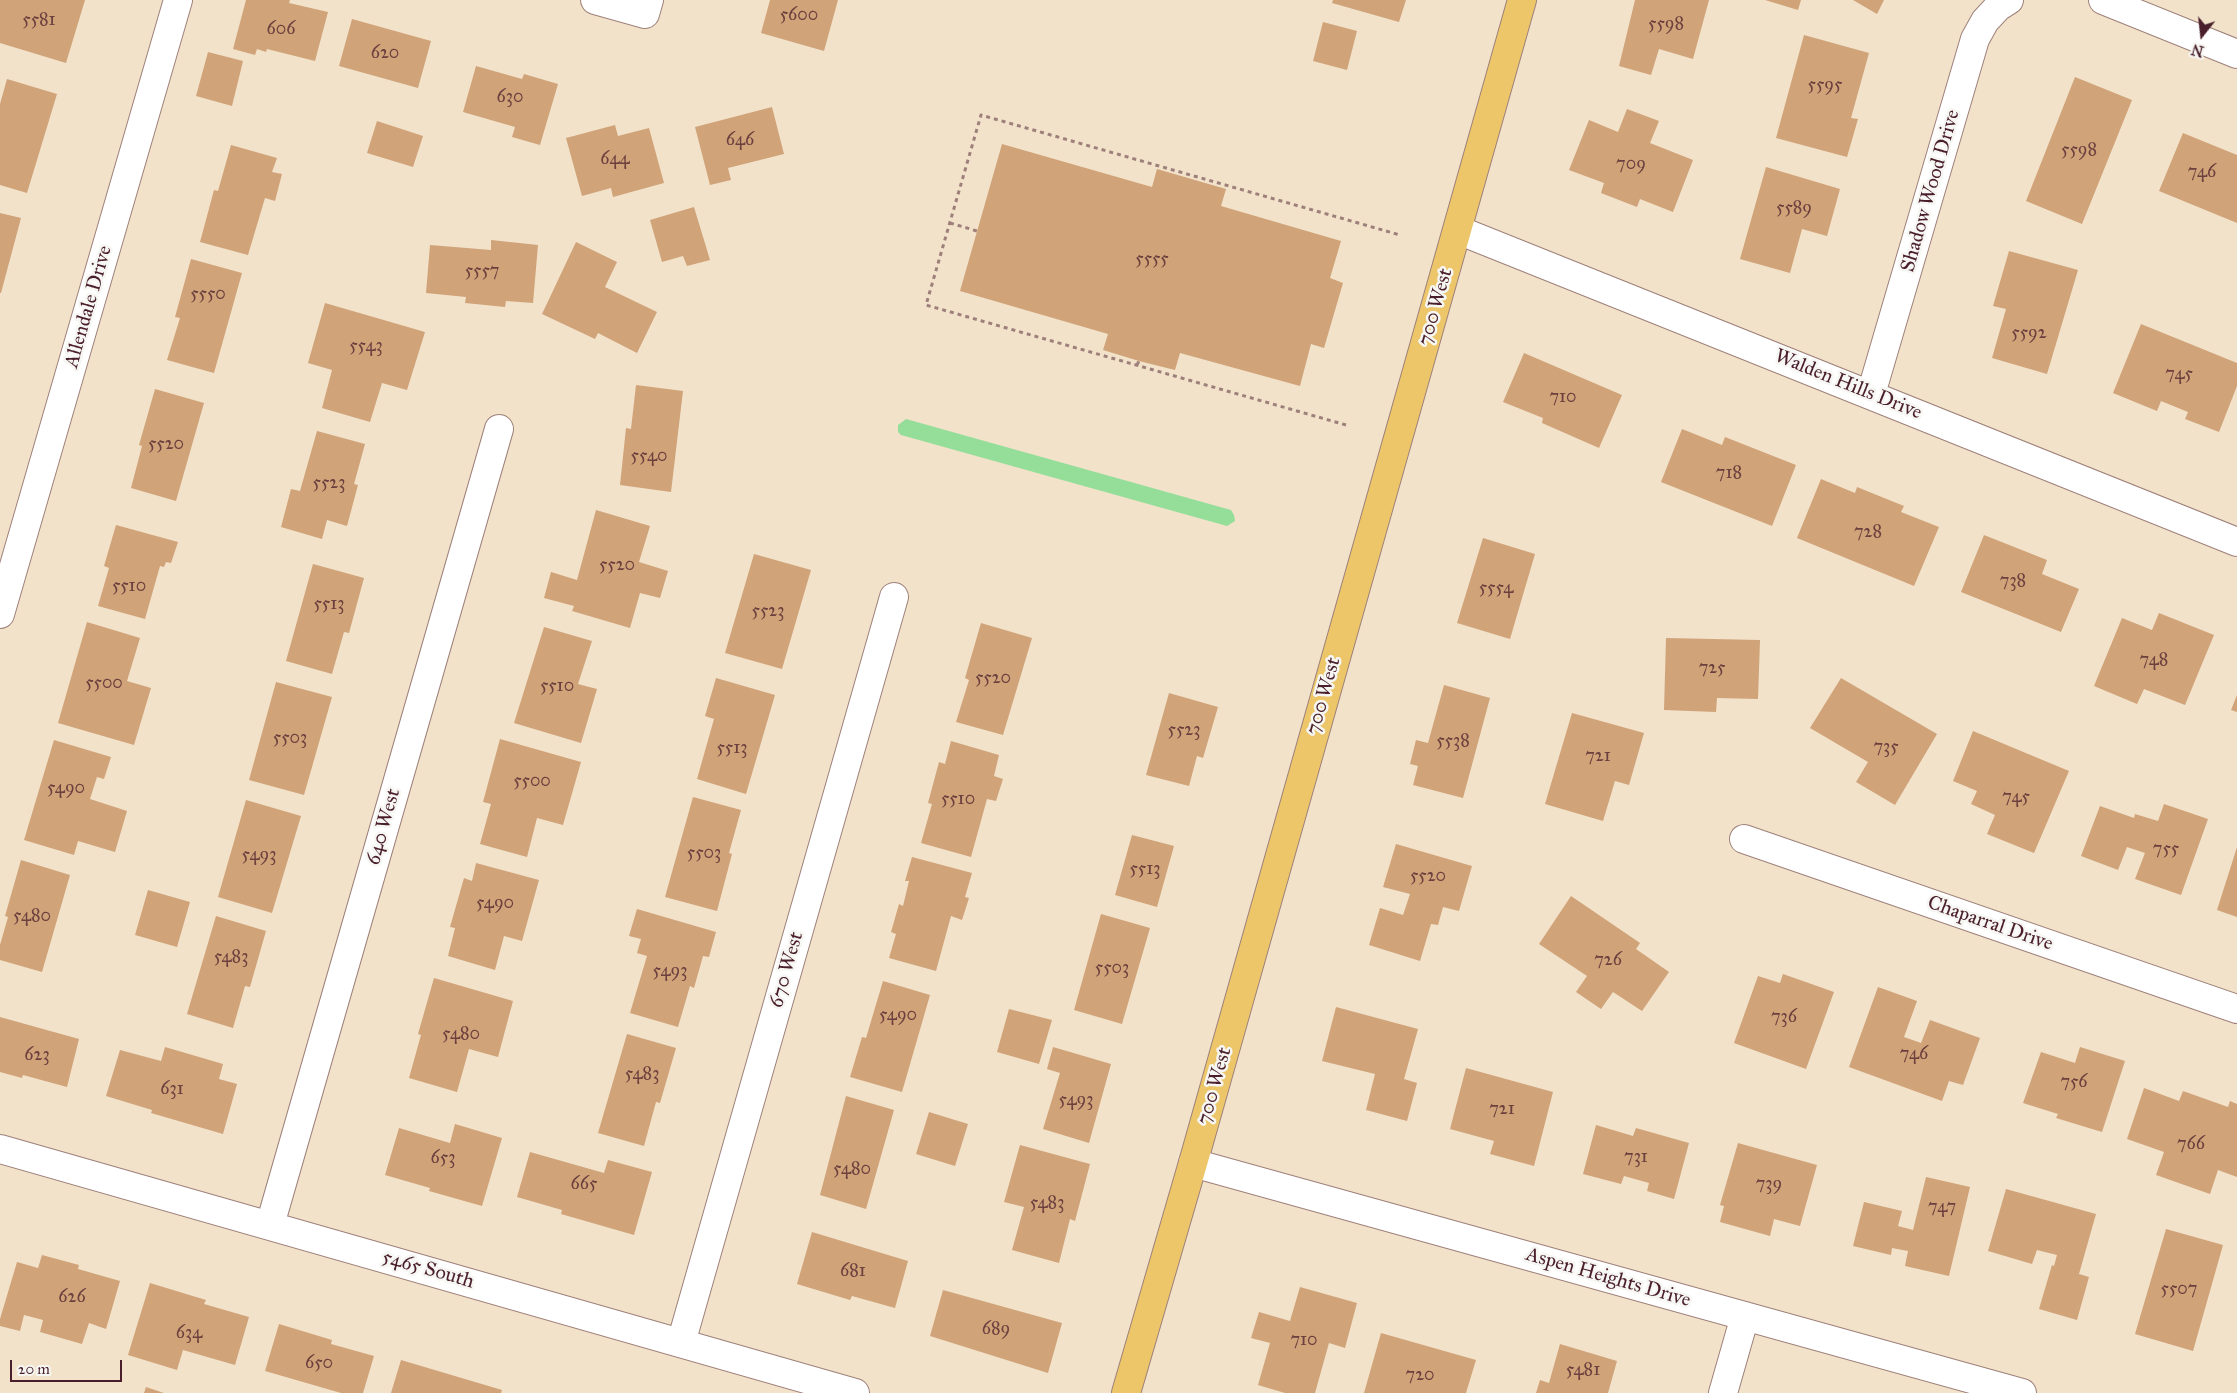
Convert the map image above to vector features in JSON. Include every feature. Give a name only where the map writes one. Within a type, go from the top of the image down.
[{"type":"main road","name":"700 West","points":[[1126,1393],[1193,1163],[1374,517],[1458,230],[1522,0]]},
{"type":"street","name":"Allendale Drive","points":[[0,614],[178,0]]},
{"type":"street","points":[[595,0],[645,14],[649,0]]},
{"type":"street","name":"Shadow Wood Drive","points":[[1871,394],[1975,39],[1985,20],[1998,7],[2009,0]]},
{"type":"street","points":[[2103,0],[2237,54]]},
{"type":"street","name":"Walden Hills Drive","points":[[1458,230],[2237,542]]},
{"type":"street","name":"640 West","points":[[270,1225],[498,429]]},
{"type":"street","name":"670 West","points":[[681,1343],[894,597]]},
{"type":"street","name":"Chaparral Drive","points":[[1744,839],[2237,1009]]},
{"type":"street","name":"5465 South","points":[[0,1149],[855,1393]]},
{"type":"street","name":"Aspen Heights Drive","points":[[1193,1163],[2022,1393]]},
{"type":"street","points":[[1723,1393],[1745,1316]]},
{"type":"path","points":[[1346,425],[926,305],[981,115],[1192,177],[1400,235]]},
{"type":"path","points":[[950,223],[977,231]]},
{"type":"path","points":[[1137,365],[1139,360]]},
{"type":"green space","points":[[906,419],[1231,510],[1235,521],[1227,526],[901,435],[898,432],[898,425]]},
{"type":"building","points":[[0,0],[85,0],[66,63],[0,43]]},
{"type":"building","points":[[246,0],[290,0],[289,3],[328,12],[315,61],[267,49],[266,52],[257,49],[255,55],[233,49]]},
{"type":"building","points":[[770,0],[838,0],[824,51],[761,33]]},
{"type":"building","points":[[1333,0],[1406,0],[1399,22],[1332,3]]},
{"type":"building","points":[[1635,0],[1709,0],[1693,59],[1659,49],[1651,75],[1619,66]]},
{"type":"building","points":[[1765,0],[1801,0],[1798,10]]},
{"type":"building","points":[[1853,0],[1884,0],[1877,14]]},
{"type":"building","points":[[352,19],[431,41],[418,88],[339,66]]},
{"type":"building","points":[[1323,22],[1357,31],[1347,70],[1313,61]]},
{"type":"building","points":[[1804,35],[1869,53],[1851,118],[1858,119],[1847,157],[1776,138]]},
{"type":"building","points":[[208,52],[243,61],[232,106],[196,96]]},
{"type":"building","points":[[476,66],[522,79],[524,74],[558,84],[540,145],[512,137],[515,127],[463,112]]},
{"type":"building","points":[[2075,77],[2132,100],[2082,224],[2026,201]]},
{"type":"building","points":[[7,79],[57,94],[27,193],[0,185],[0,104]]},
{"type":"building","points":[[772,107],[784,154],[728,168],[731,180],[710,185],[695,127]]},
{"type":"building","points":[[1627,109],[1659,121],[1650,143],[1693,160],[1673,212],[1640,199],[1637,207],[1601,193],[1604,183],[1569,170],[1589,120],[1618,132]]},
{"type":"building","points":[[377,121],[423,136],[413,167],[367,153]]},
{"type":"building","points":[[615,125],[618,136],[649,128],[664,183],[613,197],[611,188],[582,196],[566,138]]},
{"type":"building","points":[[2183,133],[2237,155],[2237,223],[2159,191]]},
{"type":"building","points":[[1002,144],[1152,187],[1157,169],[1226,189],[1221,206],[1341,241],[1330,278],[1343,283],[1324,348],[1311,344],[1300,386],[1180,353],[1175,370],[1139,361],[1103,350],[1108,334],[960,291]]},
{"type":"building","points":[[231,145],[277,158],[272,172],[282,174],[275,201],[265,198],[248,255],[200,242],[214,190],[218,191]]},
{"type":"building","points":[[1766,167],[1840,189],[1827,236],[1802,229],[1790,273],[1740,259]]},
{"type":"building","points":[[694,207],[710,260],[687,266],[683,256],[662,262],[650,220]]},
{"type":"building","points":[[0,213],[21,218],[1,293],[0,293]]},
{"type":"building","points":[[491,240],[538,245],[533,303],[506,301],[505,307],[465,303],[466,297],[426,293],[430,245],[491,250]]},
{"type":"building","points":[[576,242],[617,262],[605,287],[657,312],[637,353],[598,333],[595,339],[542,314]]},
{"type":"building","points":[[2009,251],[2078,270],[2047,374],[1992,358],[2006,309],[1993,306]]},
{"type":"building","points":[[191,259],[242,273],[214,373],[167,360],[180,318],[175,317]]},
{"type":"building","points":[[325,303],[425,332],[407,390],[382,383],[370,422],[322,408],[332,370],[308,363]]},
{"type":"building","points":[[2141,324],[2237,363],[2237,386],[2219,432],[2185,419],[2188,412],[2161,401],[2157,411],[2113,393]]},
{"type":"building","points":[[1524,353],[1622,395],[1599,448],[1542,423],[1543,418],[1503,402]]},
{"type":"building","points":[[636,385],[683,391],[671,492],[620,485],[626,428],[631,429]]},
{"type":"building","points":[[155,389],[204,403],[176,501],[131,488],[142,446],[139,445]]},
{"type":"building","points":[[1682,429],[1722,445],[1725,437],[1796,465],[1772,526],[1661,482]]},
{"type":"building","points":[[317,431],[365,444],[354,484],[358,485],[347,526],[327,520],[322,539],[281,527],[291,489],[300,491]]},
{"type":"building","points":[[1821,479],[1855,493],[1857,487],[1904,506],[1901,512],[1939,527],[1914,586],[1797,538]]},
{"type":"building","points":[[596,510],[650,526],[639,562],[668,571],[660,598],[640,593],[630,628],[572,611],[574,606],[544,598],[551,572],[577,580]]},
{"type":"building","points":[[116,525],[178,542],[171,563],[166,562],[164,567],[160,566],[145,619],[98,606],[109,568],[104,566]]},
{"type":"building","points":[[1984,535],[2047,560],[2042,574],[2079,589],[2061,632],[1961,592]]},
{"type":"building","points":[[1483,538],[1535,554],[1510,639],[1457,623]]},
{"type":"building","points":[[754,554],[811,570],[782,669],[725,653]]},
{"type":"building","points":[[313,564],[364,578],[349,633],[344,632],[332,674],[286,661]]},
{"type":"building","points":[[2159,613],[2214,635],[2185,705],[2144,689],[2137,704],[2094,686],[2122,618],[2152,630]]},
{"type":"building","points":[[87,622],[140,638],[127,681],[151,688],[134,745],[58,723]]},
{"type":"building","points":[[981,623],[1032,638],[1003,735],[956,722],[969,680],[965,678]]},
{"type":"building","points":[[544,627],[592,641],[578,684],[597,689],[581,743],[514,723]]},
{"type":"building","points":[[1666,638],[1760,640],[1758,699],[1717,698],[1716,712],[1664,710]]},
{"type":"building","points":[[716,678],[775,695],[746,794],[697,779],[714,719],[705,716]]},
{"type":"building","points":[[1841,678],[1937,734],[1895,805],[1856,782],[1868,762],[1810,728]]},
{"type":"building","points":[[276,682],[332,697],[304,795],[249,780]]},
{"type":"building","points":[[1444,685],[1490,698],[1463,798],[1413,785],[1418,766],[1410,764],[1416,740],[1428,743]]},
{"type":"building","points":[[1169,693],[1218,707],[1203,758],[1197,756],[1189,786],[1146,775]]},
{"type":"building","points":[[2237,695],[2237,712],[2231,710]]},
{"type":"building","points":[[1572,713],[1644,733],[1629,785],[1615,781],[1603,821],[1545,804]]},
{"type":"building","points":[[1973,731],[2069,771],[2034,853],[1987,834],[1995,815],[1971,804],[1977,791],[1953,781]]},
{"type":"building","points":[[500,739],[581,762],[563,825],[537,818],[527,857],[480,844],[491,804],[483,802]]},
{"type":"building","points":[[54,740],[111,757],[104,779],[97,777],[90,799],[127,811],[115,852],[78,841],[74,855],[24,840]]},
{"type":"building","points":[[951,741],[999,755],[994,776],[1003,779],[996,801],[987,799],[971,857],[921,843],[932,804],[928,803],[939,762],[945,764]]},
{"type":"building","points":[[693,797],[741,810],[729,853],[732,854],[717,911],[665,897]]},
{"type":"building","points":[[246,800],[301,816],[272,913],[218,897]]},
{"type":"building","points":[[2164,804],[2208,819],[2181,895],[2135,879],[2145,853],[2127,847],[2118,870],[2081,856],[2100,806],[2134,818],[2135,814],[2158,821]]},
{"type":"building","points":[[1132,835],[1174,846],[1157,907],[1115,895]]},
{"type":"building","points":[[1396,844],[1472,866],[1459,911],[1443,907],[1438,925],[1431,924],[1420,961],[1369,945],[1380,908],[1403,915],[1410,894],[1383,887]]},
{"type":"building","points":[[2237,847],[2237,917],[2217,910]]},
{"type":"building","points":[[912,857],[972,873],[965,897],[969,898],[962,920],[951,916],[936,971],[889,958],[896,934],[891,932],[899,904],[903,906],[909,881],[905,881]]},
{"type":"building","points":[[21,860],[70,875],[42,972],[0,960],[0,945],[8,917],[5,916]]},
{"type":"building","points":[[476,863],[539,880],[522,941],[504,936],[495,970],[448,956],[455,928],[450,927],[464,878],[472,881]]},
{"type":"building","points":[[148,890],[190,902],[177,947],[135,935]]},
{"type":"building","points":[[1571,896],[1640,943],[1636,949],[1669,972],[1642,1011],[1613,992],[1601,1009],[1576,992],[1587,976],[1539,944]]},
{"type":"building","points":[[637,909],[716,932],[709,957],[703,956],[694,988],[690,986],[678,1027],[630,1013],[647,956],[637,953],[641,939],[629,936]]},
{"type":"building","points":[[1101,914],[1150,928],[1122,1024],[1074,1010]]},
{"type":"building","points":[[216,916],[266,931],[250,987],[245,986],[233,1028],[187,1014]]},
{"type":"building","points":[[1783,974],[1834,992],[1806,1069],[1734,1043],[1758,976],[1780,983]]},
{"type":"building","points":[[434,978],[513,1001],[498,1057],[469,1049],[457,1092],[409,1078],[421,1035],[418,1034]]},
{"type":"building","points":[[883,981],[930,995],[902,1092],[850,1077],[862,1037],[866,1038]]},
{"type":"building","points":[[1878,987],[1917,1001],[1904,1037],[1921,1043],[1930,1020],[1980,1038],[1963,1085],[1949,1081],[1942,1101],[1849,1067]]},
{"type":"building","points":[[1336,1007],[1418,1029],[1404,1079],[1417,1083],[1407,1121],[1366,1110],[1375,1074],[1322,1061]]},
{"type":"building","points":[[1009,1009],[1052,1020],[1039,1064],[997,1052]]},
{"type":"building","points":[[0,1017],[79,1039],[67,1087],[23,1075],[22,1078],[0,1072]]},
{"type":"building","points":[[627,1034],[676,1048],[660,1103],[656,1102],[644,1146],[598,1133]]},
{"type":"building","points":[[165,1047],[223,1064],[219,1079],[237,1084],[223,1134],[151,1113],[152,1110],[106,1096],[120,1050],[161,1061]]},
{"type":"building","points":[[1053,1047],[1111,1064],[1089,1143],[1043,1129],[1060,1073],[1047,1069]]},
{"type":"building","points":[[2080,1047],[2125,1061],[2102,1132],[2056,1118],[2058,1114],[2023,1103],[2041,1052],[2075,1063]]},
{"type":"building","points":[[1466,1068],[1553,1092],[1534,1166],[1490,1154],[1494,1141],[1450,1129]]},
{"type":"building","points":[[2144,1088],[2179,1101],[2183,1091],[2228,1107],[2230,1101],[2237,1104],[2237,1177],[2218,1170],[2210,1194],[2156,1175],[2164,1152],[2127,1139]]},
{"type":"building","points":[[846,1096],[894,1110],[866,1209],[820,1195]]},
{"type":"building","points":[[929,1112],[968,1124],[955,1166],[916,1154]]},
{"type":"building","points":[[455,1124],[502,1138],[482,1206],[429,1191],[430,1188],[385,1175],[399,1128],[450,1143]]},
{"type":"building","points":[[1596,1125],[1633,1136],[1636,1128],[1689,1143],[1674,1199],[1647,1191],[1649,1183],[1624,1176],[1621,1184],[1583,1174]]},
{"type":"building","points":[[1738,1143],[1817,1165],[1800,1226],[1774,1219],[1770,1236],[1720,1222],[1724,1206],[1720,1205]]},
{"type":"building","points":[[1020,1145],[1090,1164],[1075,1221],[1070,1219],[1059,1263],[1012,1250],[1024,1207],[1004,1202]]},
{"type":"building","points":[[530,1152],[604,1173],[608,1160],[652,1172],[634,1235],[561,1214],[562,1210],[517,1197]]},
{"type":"building","points":[[1926,1177],[1970,1187],[1949,1276],[1905,1266],[1908,1251],[1892,1248],[1891,1255],[1853,1246],[1864,1202],[1902,1211],[1898,1226],[1913,1230]]},
{"type":"building","points":[[2006,1189],[2096,1214],[2079,1274],[2089,1277],[2077,1320],[2039,1309],[2052,1265],[2054,1266],[2057,1255],[2037,1250],[2032,1264],[1988,1251]]},
{"type":"building","points":[[2166,1229],[2223,1245],[2193,1351],[2135,1334]]},
{"type":"building","points":[[812,1232],[908,1261],[895,1308],[852,1296],[850,1300],[797,1284]]},
{"type":"building","points":[[42,1255],[79,1265],[78,1269],[120,1281],[106,1329],[89,1323],[82,1344],[40,1332],[43,1320],[24,1315],[20,1331],[0,1326],[0,1319],[17,1262],[38,1268]]},
{"type":"building","points":[[150,1283],[206,1300],[204,1304],[249,1317],[235,1365],[183,1350],[177,1370],[128,1355]]},
{"type":"building","points":[[1300,1287],[1357,1303],[1345,1348],[1329,1343],[1315,1393],[1285,1393],[1258,1385],[1270,1343],[1251,1338],[1259,1312],[1290,1321]]},
{"type":"building","points":[[943,1290],[1062,1323],[1048,1373],[930,1336]]},
{"type":"building","points":[[279,1324],[332,1340],[331,1344],[374,1356],[363,1393],[341,1393],[265,1371]]},
{"type":"building","points":[[1381,1333],[1476,1360],[1466,1393],[1364,1393]]},
{"type":"building","points":[[1560,1344],[1617,1361],[1608,1393],[1536,1393],[1540,1380],[1549,1383]]},
{"type":"building","points":[[401,1360],[502,1390],[501,1393],[391,1393]]},
{"type":"building","points":[[146,1387],[164,1393],[144,1393]]}]
